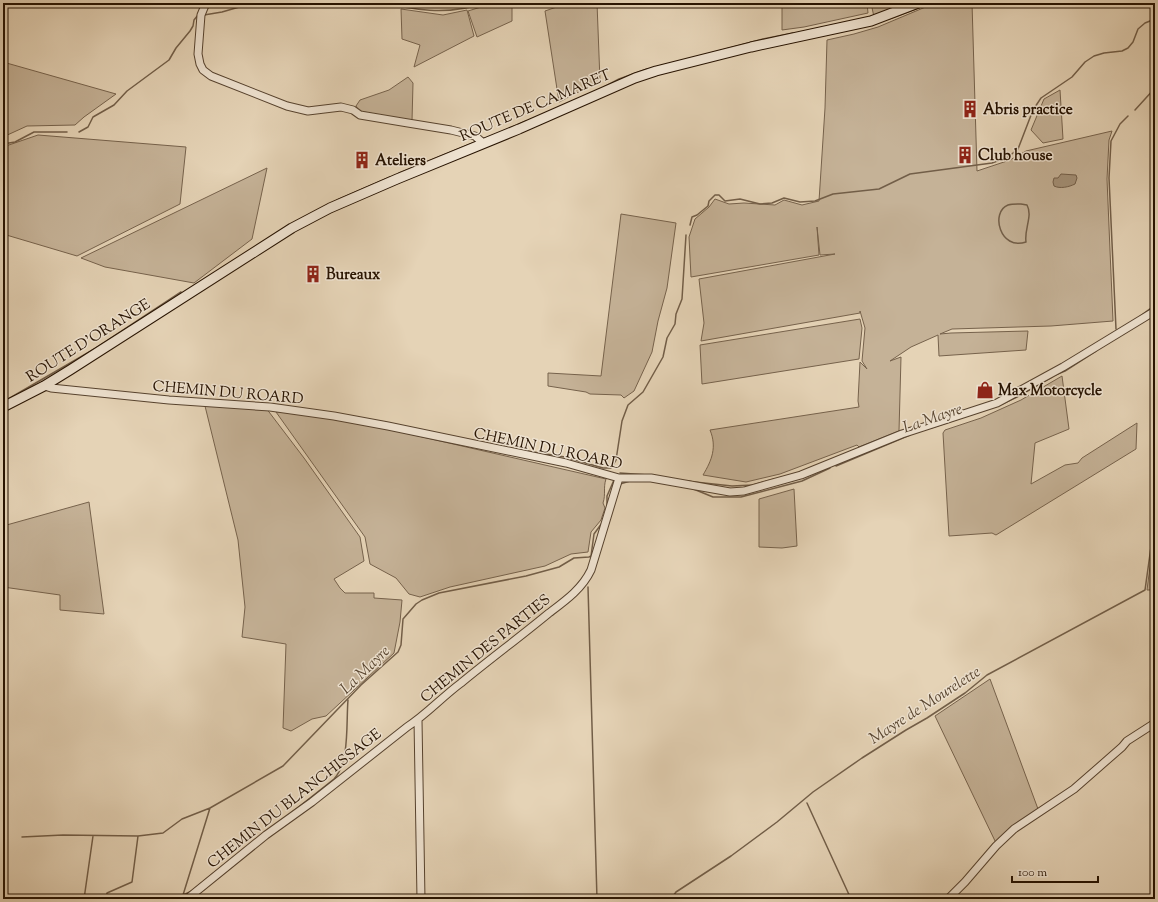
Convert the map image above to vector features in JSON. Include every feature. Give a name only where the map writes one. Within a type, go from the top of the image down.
[{"type":"main road","name":"ROUTE DE CAMARET","points":[[186,295],[252,252],[311,217],[397,179],[540,120],[617,85],[656,71],[751,47],[872,21],[918,3]]},
{"type":"main road","name":"ROUTE D'ORANGE","points":[[3,407],[44,386],[186,295]]},
{"type":"street","points":[[206,3],[201,15],[198,54],[203,70],[211,76],[287,106],[308,111],[341,107],[353,110],[360,115],[451,130],[475,136],[483,143]]},
{"type":"street","name":"CHEMIN DU ROARD","points":[[44,386],[51,388],[169,400],[270,407],[334,416],[566,463],[619,478],[651,478],[730,492],[744,491],[801,475],[902,434],[997,403],[1063,367],[1155,311]]},
{"type":"street","name":"CHEMIN DES PARTIES","points":[[420,899],[418,720],[460,683],[540,622],[582,585],[591,570],[619,478]]},
{"type":"street","name":"CHEMIN DU BLANCHISSAGE","points":[[187,899],[266,835],[312,802],[418,720]]},
{"type":"street","points":[[948,899],[996,846],[1014,829],[1074,789],[1127,741],[1155,723]]},
{"type":"shaded area","points":[[494,3],[512,3],[512,21],[477,37],[468,11]]},
{"type":"shaded area","points":[[568,3],[597,3],[600,81],[559,102],[545,11]]},
{"type":"shaded area","points":[[782,3],[867,3],[868,13],[804,27],[782,30]]},
{"type":"shaded area","points":[[871,3],[909,3],[874,17]]},
{"type":"shaded area","points":[[935,3],[972,3],[977,171],[1010,160],[1026,151],[1112,131],[1109,140],[1107,179],[1113,321],[1051,326],[952,329],[940,334],[1028,331],[1026,350],[939,356],[938,335],[911,347],[890,361],[901,357],[899,431],[859,447],[857,445],[780,474],[746,482],[703,475],[711,459],[713,448],[710,430],[859,407],[860,362],[867,369],[862,361],[865,328],[860,311],[860,313],[701,341],[704,323],[699,279],[835,254],[820,255],[817,227],[819,255],[691,277],[689,237],[695,219],[709,207],[715,199],[729,204],[744,203],[775,205],[784,200],[802,205],[819,201],[825,108],[827,40],[878,27]]},
{"type":"shaded area","points":[[401,9],[443,15],[467,10],[474,36],[414,67],[420,45],[402,39]]},
{"type":"shaded area","points":[[3,62],[116,94],[75,125],[27,126],[3,137]]},
{"type":"shaded area","points":[[408,77],[413,83],[412,121],[359,111],[356,106],[360,100],[389,90]]},
{"type":"shaded area","points":[[1060,90],[1063,139],[1043,143],[1031,130],[1044,99]]},
{"type":"shaded area","points":[[38,135],[186,147],[180,204],[77,256],[3,234],[3,147]]},
{"type":"shaded area","points":[[267,168],[252,239],[194,283],[105,267],[81,258]]},
{"type":"shaded area","points":[[1061,174],[1076,175],[1077,178],[1075,184],[1064,187],[1054,186],[1054,178],[1058,178]]},
{"type":"shaded area","points":[[621,214],[676,223],[667,288],[658,321],[652,352],[634,391],[624,398],[621,395],[590,394],[586,392],[548,386],[548,373],[601,376]]},
{"type":"shaded area","points":[[860,319],[862,328],[859,359],[702,384],[700,345]]},
{"type":"shaded area","points":[[1062,376],[1069,429],[1035,443],[1031,484],[1065,465],[1078,463],[1082,458],[1137,423],[1136,449],[996,535],[992,533],[949,536],[943,433],[945,430],[981,418],[1021,400]]},
{"type":"shaded area","points":[[205,406],[266,408],[304,458],[360,537],[364,561],[334,579],[340,588],[345,593],[374,593],[374,598],[402,600],[400,622],[394,653],[326,716],[312,719],[291,731],[283,728],[286,644],[242,637],[245,607],[238,540]]},
{"type":"shaded area","points":[[284,411],[379,427],[606,479],[603,503],[605,508],[601,520],[591,532],[588,552],[571,554],[545,566],[450,587],[420,597],[409,594],[396,578],[370,564],[365,537],[276,412]]},
{"type":"shaded area","points":[[794,489],[797,546],[782,548],[759,547],[759,499]]},
{"type":"shaded area","points":[[89,502],[104,614],[60,610],[60,595],[3,587],[3,526]]},
{"type":"shaded area","points":[[1155,528],[1155,590],[1147,590]]},
{"type":"shaded area","points":[[990,679],[1038,809],[996,843],[935,716]]},
{"type":"waterway","points":[[204,15],[222,12],[253,3]]},
{"type":"waterway","points":[[383,3],[422,10],[459,9],[486,3]]},
{"type":"waterway","points":[[889,19],[932,3]]},
{"type":"waterway","points":[[79,132],[88,127],[93,117],[114,105],[127,91],[169,60],[176,48],[190,31],[194,20],[198,15]]},
{"type":"waterway","points":[[690,225],[692,217],[708,206],[709,201],[715,195],[719,195],[725,201],[740,199],[760,204],[772,203],[784,198],[800,202],[815,201],[833,194],[879,189],[910,174],[992,163],[1008,157],[1018,149],[1033,110],[1041,98],[1072,77],[1085,62],[1094,56],[1122,51],[1128,48],[1133,42],[1138,29],[1145,23],[1155,19]]},
{"type":"waterway","points":[[816,37],[867,26]]},
{"type":"waterway","points":[[711,53],[763,39],[793,33]]},
{"type":"waterway","points":[[604,87],[619,79],[647,69]]},
{"type":"waterway","points":[[1135,110],[1155,88]]},
{"type":"waterway","points":[[1116,329],[1109,178],[1111,141],[1120,124],[1128,116]]},
{"type":"waterway","points":[[503,131],[526,121]]},
{"type":"waterway","points":[[3,144],[15,142],[34,132],[67,132]]},
{"type":"waterway","points":[[399,173],[475,142]]},
{"type":"waterway","points":[[337,200],[390,177]]},
{"type":"waterway","points":[[1021,204],[1027,205],[1029,209],[1029,218],[1026,232],[1026,242],[1017,243],[1010,241],[1004,236],[1000,230],[999,222],[1003,209],[1008,205],[1021,204]]},
{"type":"waterway","points":[[521,450],[565,457],[603,468],[611,468],[616,460],[622,421],[628,405],[643,392],[663,357],[667,338],[675,324],[676,314],[682,299],[686,235]]},
{"type":"waterway","points":[[3,402],[96,348],[181,292]]},
{"type":"waterway","name":"La Mayre","points":[[1139,317],[1155,305]]},
{"type":"waterway","name":"La Mayre","points":[[1055,375],[1065,371],[1096,351]]},
{"type":"waterway","name":"La Mayre","points":[[1002,404],[1052,377]]},
{"type":"waterway","name":"La Mayre","points":[[931,428],[997,406]]},
{"type":"waterway","name":"La Mayre","points":[[836,466],[910,435]]},
{"type":"waterway","points":[[691,488],[713,497],[741,497],[802,481],[830,468]]},
{"type":"waterway","name":"La Mayre","points":[[620,473],[648,475]]},
{"type":"waterway","name":"La Mayre","points":[[695,482],[732,486],[753,485],[774,479]]},
{"type":"waterway","name":"La Mayre","points":[[607,506],[607,496],[614,480]]},
{"type":"waterway","points":[[620,484],[630,481]]},
{"type":"waterway","name":"La Mayre","points":[[689,481],[693,482]]},
{"type":"waterway","name":"Mayre de Mourelette","points":[[671,899],[676,892],[731,856],[777,822],[813,792],[862,758],[965,693],[987,675],[1145,590],[1155,518]]},
{"type":"waterway","name":"La Mayre","points":[[179,899],[183,895],[210,808],[283,766],[361,685],[398,652],[401,645],[403,619],[416,604],[439,593],[526,576],[559,567],[574,558],[589,557],[591,556],[594,534],[602,523]]},
{"type":"waterway","points":[[588,587],[597,899]]},
{"type":"waterway","points":[[291,813],[334,779],[339,772],[343,763],[345,752],[348,700]]},
{"type":"waterway","points":[[807,803],[851,899]]},
{"type":"waterway","points":[[22,837],[63,835],[138,836],[163,833],[182,819],[210,808]]},
{"type":"waterway","points":[[84,899],[93,836]]},
{"type":"waterway","points":[[106,899],[107,893],[132,882],[138,836]]},
{"type":"waterway","points":[[183,895],[192,891],[216,871]]},
{"type":"place","name":"Abris practice","points":[[970,109]]},
{"type":"place","name":"Club house","points":[[965,155]]},
{"type":"place","name":"Ateliers","points":[[362,160]]},
{"type":"place","name":"Bureaux","points":[[313,274]]},
{"type":"place","name":"Max Motorcycle","points":[[985,390]]}]
